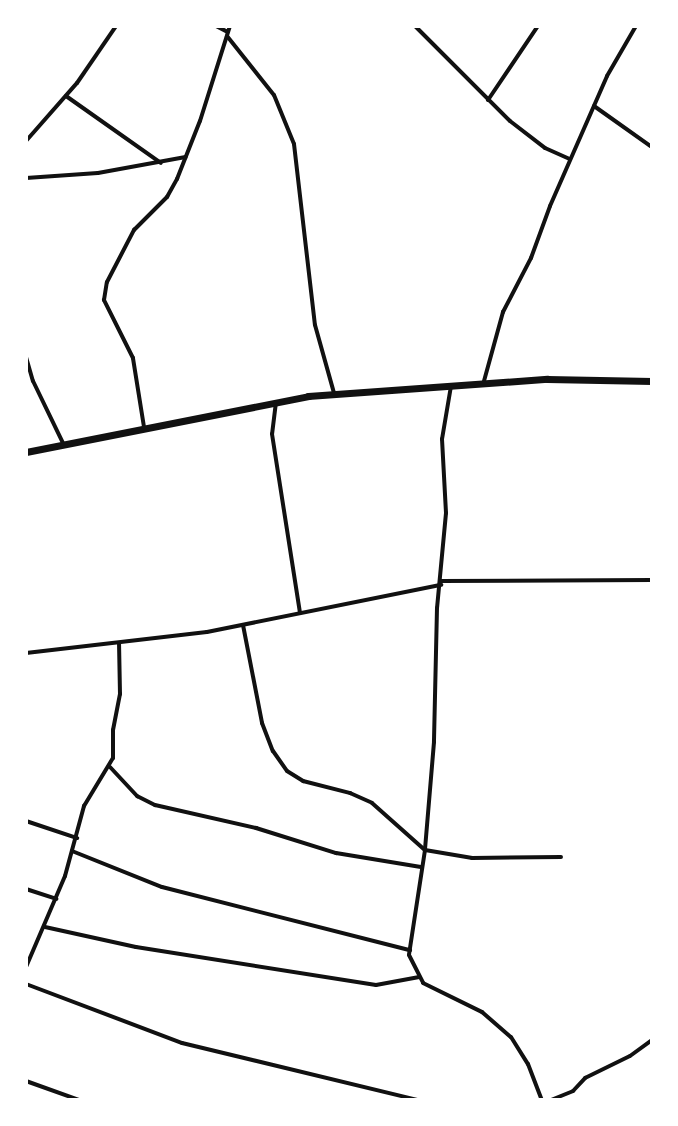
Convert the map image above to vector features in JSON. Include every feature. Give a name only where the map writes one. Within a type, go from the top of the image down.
[{"type":"highway","points":[[26,452],[334,393],[484,381],[603,378],[652,381]]},
{"type":"street","points":[[26,141],[66,96],[116,26]]},
{"type":"street","points":[[216,26],[229,32],[274,95],[294,144],[315,325],[334,393]]},
{"type":"street","points":[[415,26],[526,135],[571,159]]},
{"type":"street","points":[[488,100],[538,26]]},
{"type":"street","points":[[484,381],[503,312],[531,258],[594,106],[636,26]]},
{"type":"street","points":[[145,430],[133,358],[104,300],[116,259],[134,230],[167,197],[188,157],[229,32]]},
{"type":"street","points":[[66,96],[161,163]]},
{"type":"street","points":[[594,106],[652,147]]},
{"type":"street","points":[[26,178],[98,173],[188,157]]},
{"type":"street","points":[[26,357],[33,381],[64,445]]},
{"type":"street","points":[[452,383],[442,439],[446,513],[437,608],[434,742],[425,850],[410,950],[423,983],[482,1012],[511,1037],[528,1064],[542,1100]]},
{"type":"street","points":[[276,402],[272,434],[300,613]]},
{"type":"street","points":[[26,653],[243,625],[441,583],[652,580]]},
{"type":"street","points":[[243,625],[262,723],[273,751],[287,771],[303,781],[350,793],[372,803],[425,850],[472,858],[561,857]]},
{"type":"street","points":[[26,967],[56,899],[77,838],[84,806],[110,767],[120,694],[119,643]]},
{"type":"street","points":[[110,767],[137,796],[155,805],[256,828],[336,853],[421,867]]},
{"type":"street","points":[[26,821],[77,838]]},
{"type":"street","points":[[72,851],[162,887],[410,950]]},
{"type":"street","points":[[26,889],[56,899]]},
{"type":"street","points":[[45,927],[136,947],[376,985],[419,977]]},
{"type":"street","points":[[26,984],[168,1039],[418,1100]]},
{"type":"street","points":[[551,1100],[573,1091],[585,1078],[630,1056],[652,1040]]},
{"type":"street","points":[[26,1081],[79,1100]]}]
